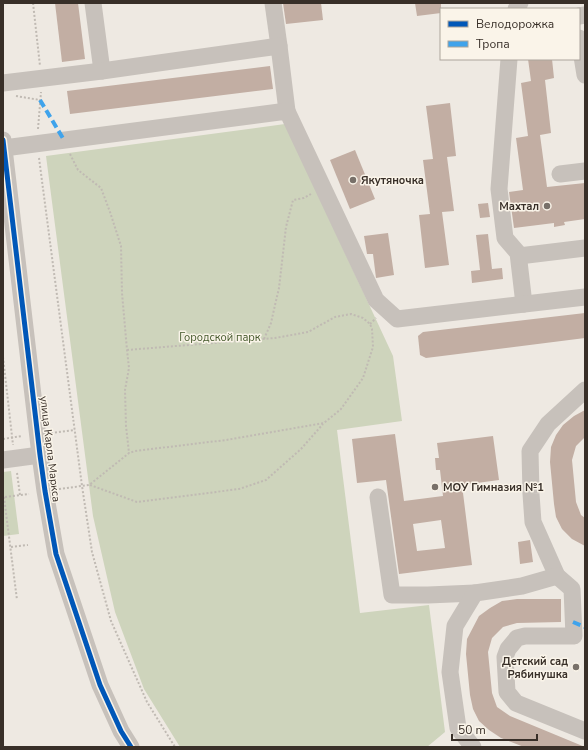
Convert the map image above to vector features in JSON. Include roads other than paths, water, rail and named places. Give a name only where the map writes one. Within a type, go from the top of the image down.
[{"type":"street","points":[[93,3],[102,71]]},
{"type":"street","points":[[273,3],[287,111],[376,300],[397,319],[585,297]]},
{"type":"street","points":[[580,44],[585,75]]},
{"type":"street","points":[[7,89],[42,78],[279,46]]},
{"type":"street","points":[[509,60],[499,189],[505,238],[518,252],[519,256],[524,304]]},
{"type":"street","points":[[3,144],[37,144],[287,111]]},
{"type":"street","name":"улица Карла Маркса","points":[[3,144],[9,250],[45,491],[56,554],[100,686],[121,731],[131,747]]},
{"type":"street","points":[[560,174],[585,171]]},
{"type":"street","points":[[519,256],[585,248]]},
{"type":"street","points":[[585,390],[548,424],[530,451],[533,522],[557,576],[572,589],[574,636],[525,636],[517,638],[508,649],[505,656],[507,692],[516,703],[585,731]]},
{"type":"street","points":[[10,465],[40,455]]},
{"type":"street","points":[[378,497],[392,594],[428,595],[475,593],[522,586],[557,576]]},
{"type":"street","points":[[473,747],[458,728],[450,672],[455,626],[475,593]]},
{"type":"place","name":"Якутяночка","points":[[353,180]]},
{"type":"place","name":"Махтал","points":[[547,206]]},
{"type":"place","name":"МОУ Гимназия №1","points":[[435,487]]},
{"type":"place","name":"Детский сад Рябинушка","points":[[576,667]]},
{"type":"park label","name":"Городской парк","points":[[220,337]]}]
